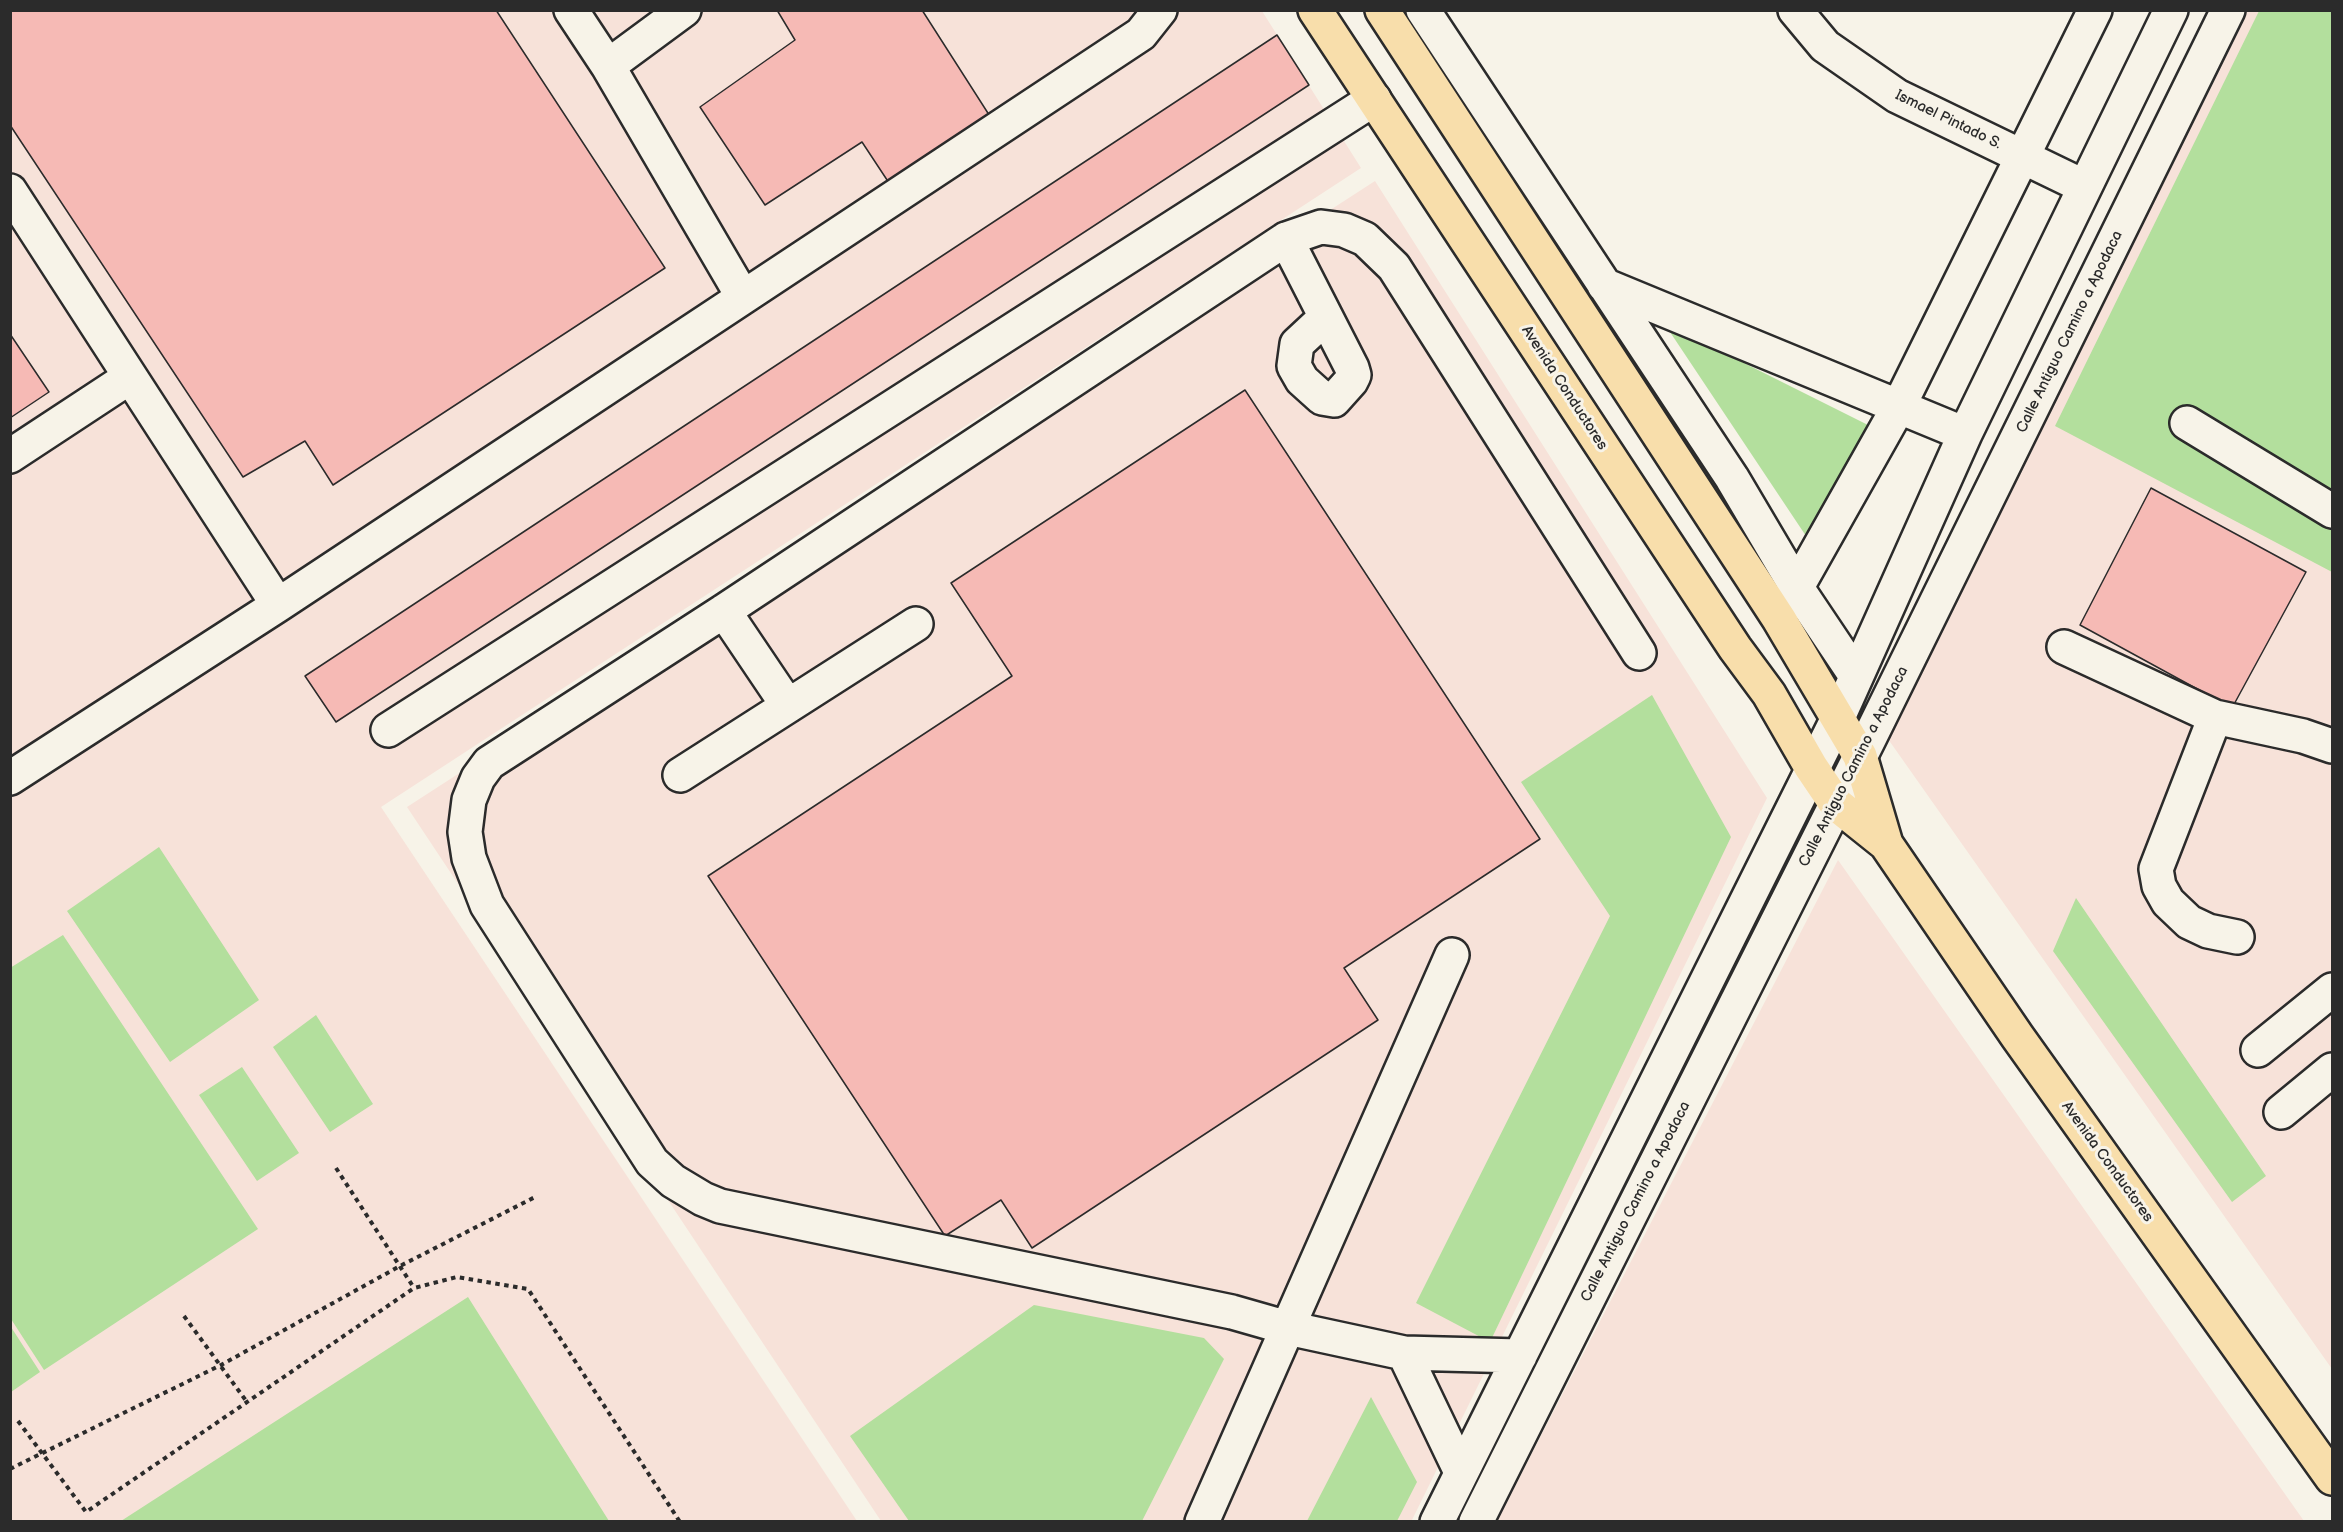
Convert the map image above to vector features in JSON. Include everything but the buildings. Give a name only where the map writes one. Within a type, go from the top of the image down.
[{"type":"main road","name":"Avenida Conductores","points":[[1315,10],[1735,648],[1769,694],[1811,767],[1836,804],[1886,843],[2017,1036],[2332,1478]]},
{"type":"main road","points":[[1382,10],[1779,619],[1860,756],[1886,843]]},
{"type":"street","points":[[571,10],[608,66],[743,297]]},
{"type":"street","points":[[608,66],[684,10]]},
{"type":"street","points":[[10,778],[278,605],[1141,34],[1160,10]]},
{"type":"street","points":[[1423,10],[1732,478],[1797,588],[1856,676]]},
{"type":"street","name":"Ismael Pintado S.","points":[[1796,10],[1825,46],[1897,96],[2085,187]]},
{"type":"street","points":[[1779,619],[1899,405],[2095,10]]},
{"type":"street","points":[[1437,1521],[1811,767],[1837,720],[1965,434],[2171,10]]},
{"type":"street","name":"Calle Antiguo Camino a Apodaca","points":[[1476,1521],[1860,756],[2228,10]]},
{"type":"street","points":[[388,730],[1374,99]]},
{"type":"street","points":[[10,191],[278,605]]},
{"type":"street","points":[[1520,1356],[1404,1353],[1288,1328],[1232,1312],[720,1206],[673,1181],[652,1162],[488,905],[469,858],[465,832],[469,800],[478,778],[489,763],[724,611],[1286,239],[1322,227],[1344,230],[1365,240],[1394,267],[1639,652]]},
{"type":"street","points":[[1286,239],[1326,317]]},
{"type":"street","points":[[1605,285],[1965,434]]},
{"type":"street","points":[[10,456],[130,377]]},
{"type":"street","points":[[2187,423],[2332,511]]},
{"type":"street","points":[[724,611],[788,706]]},
{"type":"street","points":[[680,775],[916,624]]},
{"type":"street","points":[[2064,647],[2215,717],[2303,736],[2332,746]]},
{"type":"street","points":[[2215,717],[2156,869],[2159,886],[2168,902],[2189,922],[2208,931],[2237,937]]},
{"type":"street","points":[[1202,1521],[1452,955]]},
{"type":"street","points":[[2258,1050],[2332,990]]},
{"type":"street","points":[[2281,1112],[2332,1070]]},
{"type":"street","points":[[1404,1353],[1461,1472]]},
{"type":"path","points":[[336,1168],[414,1288]]},
{"type":"path","points":[[10,1469],[221,1365],[400,1266],[536,1197]]},
{"type":"path","points":[[18,1421],[86,1512],[414,1288],[457,1277],[528,1289],[680,1521]]},
{"type":"path","points":[[184,1317],[248,1402]]},
{"type":"shaded area","points":[[10,11],[1262,11],[1361,168],[381,807],[857,1521],[11,1521]]},
{"type":"shaded area","points":[[2244,11],[2332,11],[2332,1369],[1888,739]]},
{"type":"shaded area","points":[[1375,181],[1767,798],[1411,1522],[881,1521],[407,807]]},
{"type":"shaded area","points":[[1838,860],[2304,1521],[1497,1521]]},
{"type":"green space","points":[[2259,11],[2332,11],[2332,572],[2055,426]]},
{"type":"green space","points":[[1664,323],[1870,426],[1814,548]]},
{"type":"green space","points":[[1652,695],[1731,837],[1490,1342],[1416,1303],[1610,916],[1521,782]]},
{"type":"green space","points":[[159,847],[259,1000],[170,1062],[67,911]]},
{"type":"green space","points":[[2076,898],[2266,1176],[2232,1202],[2053,951]]},
{"type":"green space","points":[[63,935],[258,1229],[44,1370],[11,1319],[10,968]]},
{"type":"green space","points":[[316,1015],[373,1104],[330,1132],[273,1047]]},
{"type":"green space","points":[[242,1067],[299,1153],[257,1181],[199,1095]]},
{"type":"green space","points":[[468,1297],[609,1521],[121,1521]]},
{"type":"green space","points":[[1034,1305],[1204,1338],[1224,1359],[1142,1521],[909,1521],[850,1436]]},
{"type":"green space","points":[[11,1327],[40,1372],[10,1392]]},
{"type":"green space","points":[[1371,1397],[1417,1482],[1397,1521],[1307,1521]]}]
